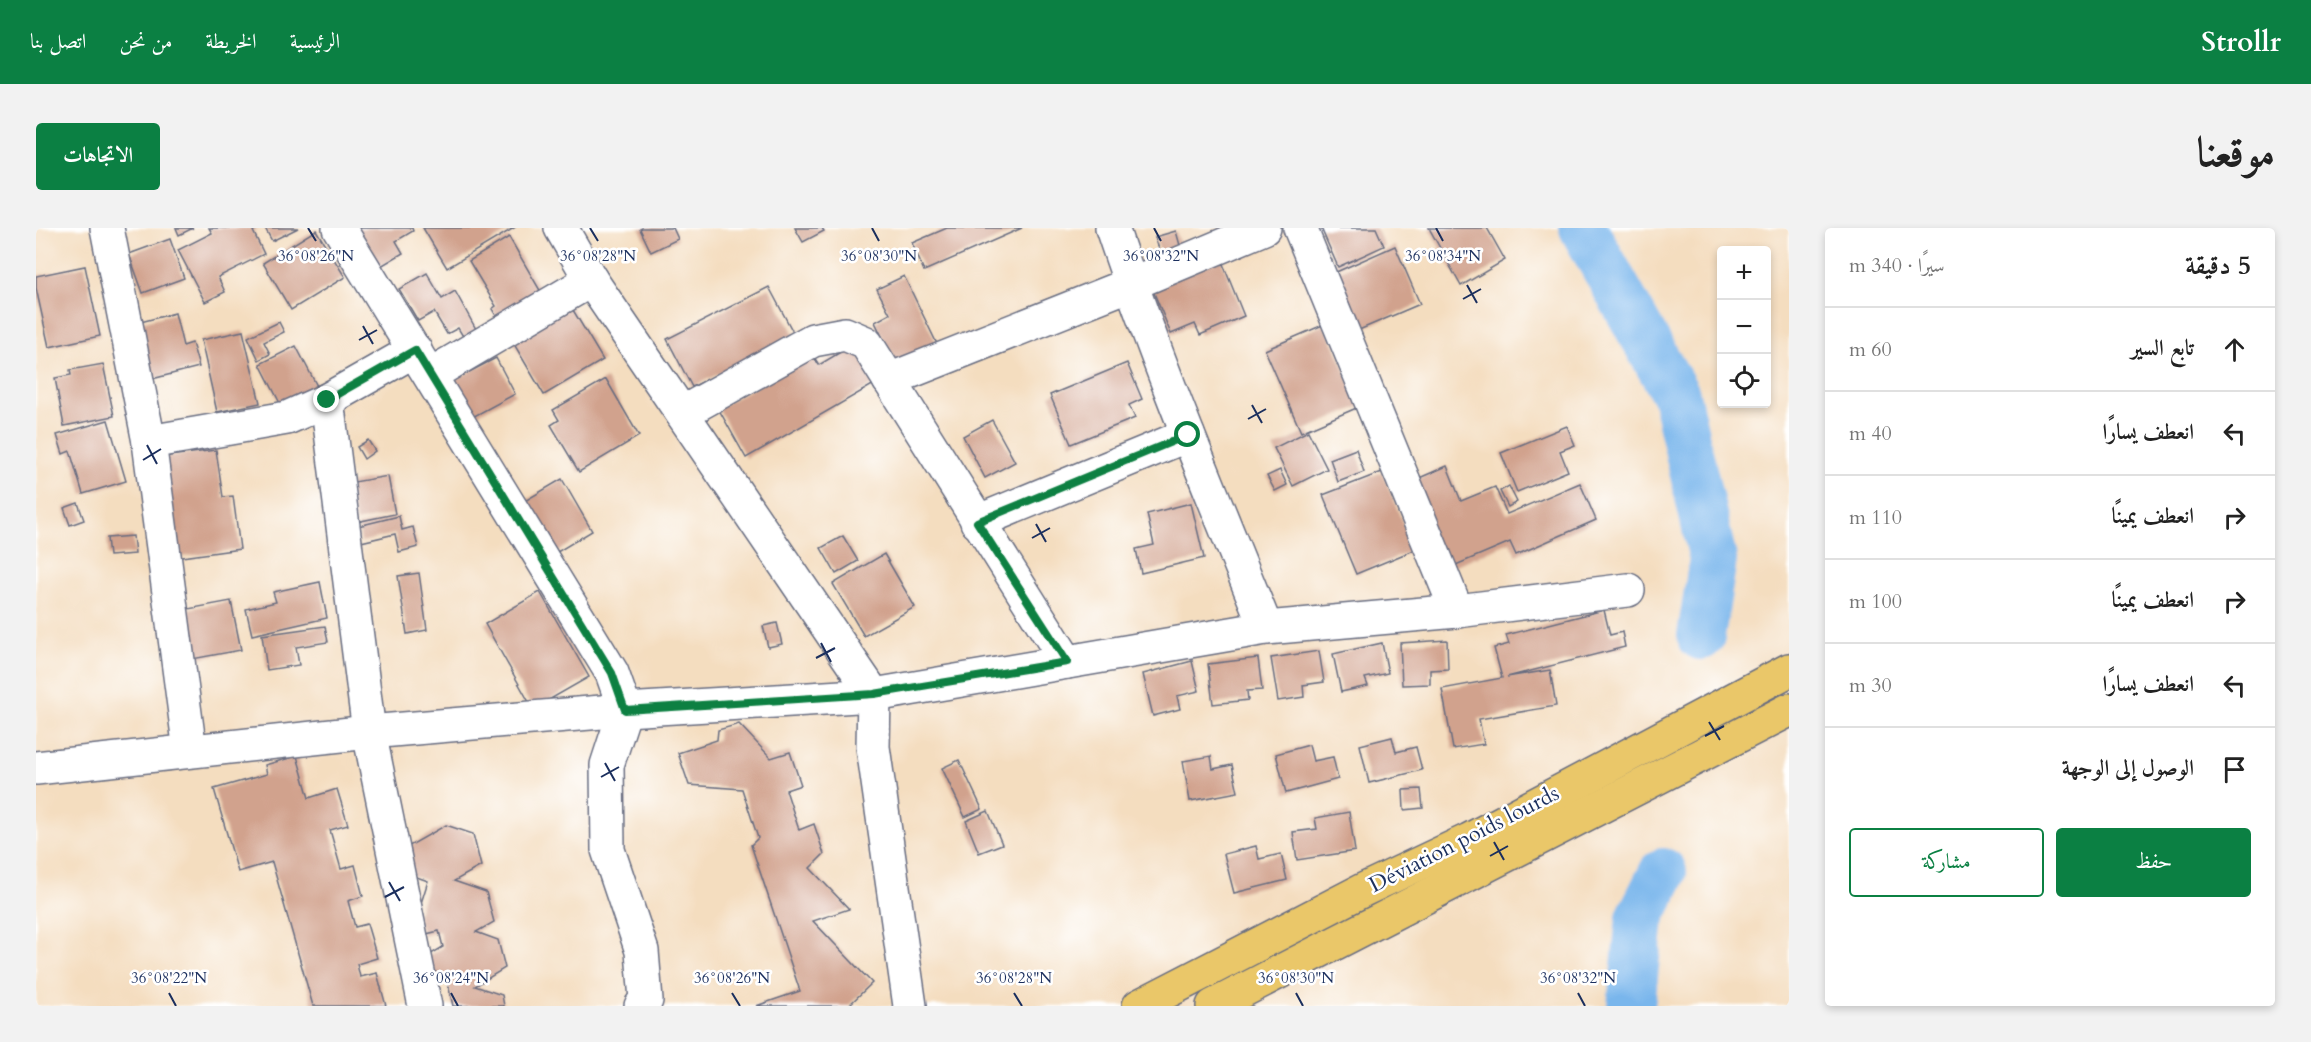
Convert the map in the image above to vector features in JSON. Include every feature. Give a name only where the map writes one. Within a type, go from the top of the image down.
[{"type":"main road","name":"Déviation poids lourds","points":[[1139,1006],[1363,890],[1469,840],[1789,670]]},
{"type":"main road","name":"Déviation poids lourds","points":[[1213,1006],[1789,710]]},
{"type":"street","points":[[107,228],[149,442],[190,751]]},
{"type":"street","points":[[339,228],[612,673],[625,710],[606,765],[608,850],[642,951],[646,1000],[641,1006]]},
{"type":"street","points":[[561,228],[591,280],[874,694],[873,747],[910,1006]]},
{"type":"street","points":[[1112,228],[1188,435],[1266,628]]},
{"type":"street","points":[[889,380],[1131,284],[1264,228]]},
{"type":"street","points":[[1300,228],[1457,610]]},
{"type":"street","points":[[149,442],[287,418],[422,362],[591,280]]},
{"type":"street","points":[[682,413],[813,340],[845,334],[866,343],[1067,662]]},
{"type":"street","points":[[327,400],[369,732],[425,1006]]},
{"type":"street","points":[[977,522],[1188,435]]},
{"type":"street","points":[[36,768],[369,732],[625,710],[874,694],[1266,628],[1457,610],[1628,590]]},
{"type":"building","points":[[176,228],[193,228],[179,235]]},
{"type":"building","points":[[209,228],[259,228],[253,231],[264,254],[218,277],[225,292],[205,302],[178,250],[212,233]]},
{"type":"building","points":[[265,228],[298,228],[272,241]]},
{"type":"building","points":[[351,228],[412,228],[413,231],[396,241],[403,253],[376,269]]},
{"type":"building","points":[[423,228],[514,228],[447,268]]},
{"type":"building","points":[[673,228],[678,239],[651,252],[640,229]]},
{"type":"building","points":[[795,228],[822,228],[824,231],[803,242]]},
{"type":"building","points":[[947,228],[1022,228],[924,271],[912,243]]},
{"type":"building","points":[[1321,228],[1376,228],[1384,246],[1338,267]]},
{"type":"building","points":[[1429,228],[1487,228],[1505,260],[1461,286]]},
{"type":"building","points":[[316,230],[345,277],[291,310],[263,263]]},
{"type":"building","points":[[1176,231],[1181,249],[1161,255],[1155,237]]},
{"type":"building","points":[[509,237],[545,299],[501,324],[492,309],[496,306],[469,261]]},
{"type":"building","points":[[170,239],[184,278],[143,293],[129,254]]},
{"type":"building","points":[[1395,246],[1420,304],[1359,330],[1334,273]]},
{"type":"building","points":[[1221,259],[1244,316],[1200,335],[1195,324],[1171,334],[1152,288]]},
{"type":"building","points":[[85,266],[100,336],[49,347],[36,288],[36,276]]},
{"type":"building","points":[[427,273],[442,299],[455,291],[477,331],[464,338],[458,328],[447,334],[434,312],[418,321],[399,289]]},
{"type":"building","points":[[904,276],[938,346],[897,367],[875,322],[890,314],[877,289]]},
{"type":"building","points":[[769,287],[795,336],[692,387],[667,339]]},
{"type":"building","points":[[570,305],[603,360],[544,395],[511,339]]},
{"type":"building","points":[[175,313],[183,346],[192,343],[199,367],[148,380],[133,324]]},
{"type":"building","points":[[279,322],[284,332],[264,342],[270,354],[259,360],[248,337]]},
{"type":"building","points":[[1325,324],[1361,406],[1301,432],[1265,350]]},
{"type":"building","points":[[243,331],[260,403],[217,412],[201,340]]},
{"type":"building","points":[[854,344],[876,383],[746,458],[718,408],[812,354],[819,365]]},
{"type":"building","points":[[296,346],[320,392],[284,411],[260,364]]},
{"type":"building","points":[[496,358],[515,394],[469,419],[450,382]]},
{"type":"building","points":[[1127,363],[1142,399],[1129,405],[1135,418],[1071,444],[1050,395]]},
{"type":"building","points":[[103,364],[114,416],[64,426],[55,378],[71,375],[70,370]]},
{"type":"building","points":[[606,379],[639,436],[579,472],[551,425],[559,420],[553,410]]},
{"type":"building","points":[[108,420],[126,481],[83,494],[70,451],[63,454],[57,435]]},
{"type":"building","points":[[992,420],[1015,462],[985,478],[963,436]]},
{"type":"building","points":[[1567,426],[1575,445],[1560,451],[1568,471],[1517,492],[1501,453]]},
{"type":"building","points":[[1308,431],[1327,469],[1293,486],[1274,448]]},
{"type":"building","points":[[368,440],[375,451],[364,459],[357,447]]},
{"type":"building","points":[[1356,449],[1364,472],[1338,482],[1330,459]]},
{"type":"building","points":[[216,450],[223,497],[233,496],[240,549],[175,558],[161,457]]},
{"type":"building","points":[[1447,466],[1461,501],[1495,487],[1507,514],[1580,483],[1596,520],[1516,555],[1510,542],[1444,570],[1410,482]]},
{"type":"building","points":[[1280,470],[1287,485],[1275,491],[1267,476]]},
{"type":"building","points":[[1382,472],[1414,550],[1356,574],[1323,495]]},
{"type":"building","points":[[388,476],[395,514],[356,522],[348,483]]},
{"type":"building","points":[[562,479],[592,531],[554,554],[523,502]]},
{"type":"building","points":[[1509,486],[1517,502],[1508,507],[1500,491]]},
{"type":"building","points":[[78,503],[84,520],[70,525],[64,508]]},
{"type":"building","points":[[1191,503],[1204,558],[1141,573],[1136,549],[1154,545],[1147,514]]},
{"type":"building","points":[[399,516],[402,530],[413,527],[418,547],[399,552],[395,534],[361,542],[358,526]]},
{"type":"building","points":[[133,536],[135,554],[109,556],[107,538]]},
{"type":"building","points":[[843,536],[858,561],[836,574],[821,548]]},
{"type":"building","points":[[884,554],[915,607],[864,636],[833,584]]},
{"type":"building","points":[[419,573],[427,630],[407,634],[398,576]]},
{"type":"building","points":[[320,582],[327,618],[252,635],[246,609],[276,602],[273,592]]},
{"type":"building","points":[[540,592],[589,677],[533,709],[485,624]]},
{"type":"building","points":[[231,601],[241,650],[187,660],[177,611]]},
{"type":"building","points":[[1604,610],[1610,635],[1622,632],[1625,647],[1507,677],[1550,670],[1556,706],[1479,719],[1484,744],[1453,749],[1442,689],[1502,678],[1494,648],[1509,644],[1506,635]]},
{"type":"building","points":[[777,623],[782,644],[768,647],[763,626]]},
{"type":"building","points":[[325,626],[328,642],[296,647],[299,665],[267,670],[262,635]]},
{"type":"building","points":[[1447,640],[1448,669],[1430,670],[1430,684],[1402,685],[1400,643]]},
{"type":"building","points":[[1382,643],[1388,673],[1365,678],[1368,686],[1341,692],[1333,654]]},
{"type":"building","points":[[1319,651],[1324,682],[1303,685],[1304,697],[1278,701],[1271,658]]},
{"type":"building","points":[[1258,658],[1262,690],[1247,691],[1248,700],[1213,704],[1208,664]]},
{"type":"building","points":[[1192,661],[1199,691],[1177,696],[1180,709],[1153,716],[1143,674]]},
{"type":"building","points":[[739,724],[771,758],[790,752],[801,785],[786,790],[799,830],[814,824],[824,854],[810,868],[849,909],[813,921],[872,983],[848,1006],[756,1006],[800,991],[751,845],[758,838],[742,789],[689,785],[678,753],[717,740],[718,730]]},
{"type":"building","points":[[1392,737],[1396,752],[1416,747],[1422,770],[1369,783],[1360,745]]},
{"type":"building","points":[[1309,745],[1313,761],[1333,757],[1338,779],[1286,793],[1276,754]]},
{"type":"building","points":[[297,756],[309,798],[337,789],[348,825],[330,830],[341,869],[355,865],[363,896],[348,901],[355,927],[367,924],[377,958],[357,964],[360,977],[377,973],[386,1006],[313,1006],[272,862],[238,872],[214,789],[267,774],[265,765]]},
{"type":"building","points":[[1211,756],[1213,769],[1232,765],[1238,792],[1190,801],[1183,761]]},
{"type":"building","points":[[959,760],[982,809],[965,817],[942,768]]},
{"type":"building","points":[[1421,789],[1423,808],[1404,810],[1403,790]]},
{"type":"building","points":[[988,811],[1002,844],[979,853],[966,821]]},
{"type":"building","points":[[1349,812],[1355,851],[1297,860],[1293,832],[1317,829],[1315,818]]},
{"type":"building","points":[[446,825],[473,834],[481,866],[454,881],[486,892],[494,922],[476,932],[498,940],[505,968],[475,986],[502,995],[504,1006],[453,1006],[447,980],[433,984],[426,957],[443,947],[439,931],[422,935],[417,916],[428,881],[408,874],[402,850]]},
{"type":"building","points":[[1256,846],[1259,859],[1281,854],[1287,880],[1234,893],[1224,854]]},
{"type":"waterway","points":[[1583,228],[1676,395],[1713,559],[1701,636]]},
{"type":"waterway","points":[[1631,1006],[1640,918],[1663,872]]},
{"type":"route","points":[[327,400],[415,350],[612,673],[625,710],[874,694],[1067,662],[977,522],[1188,435]]}]
